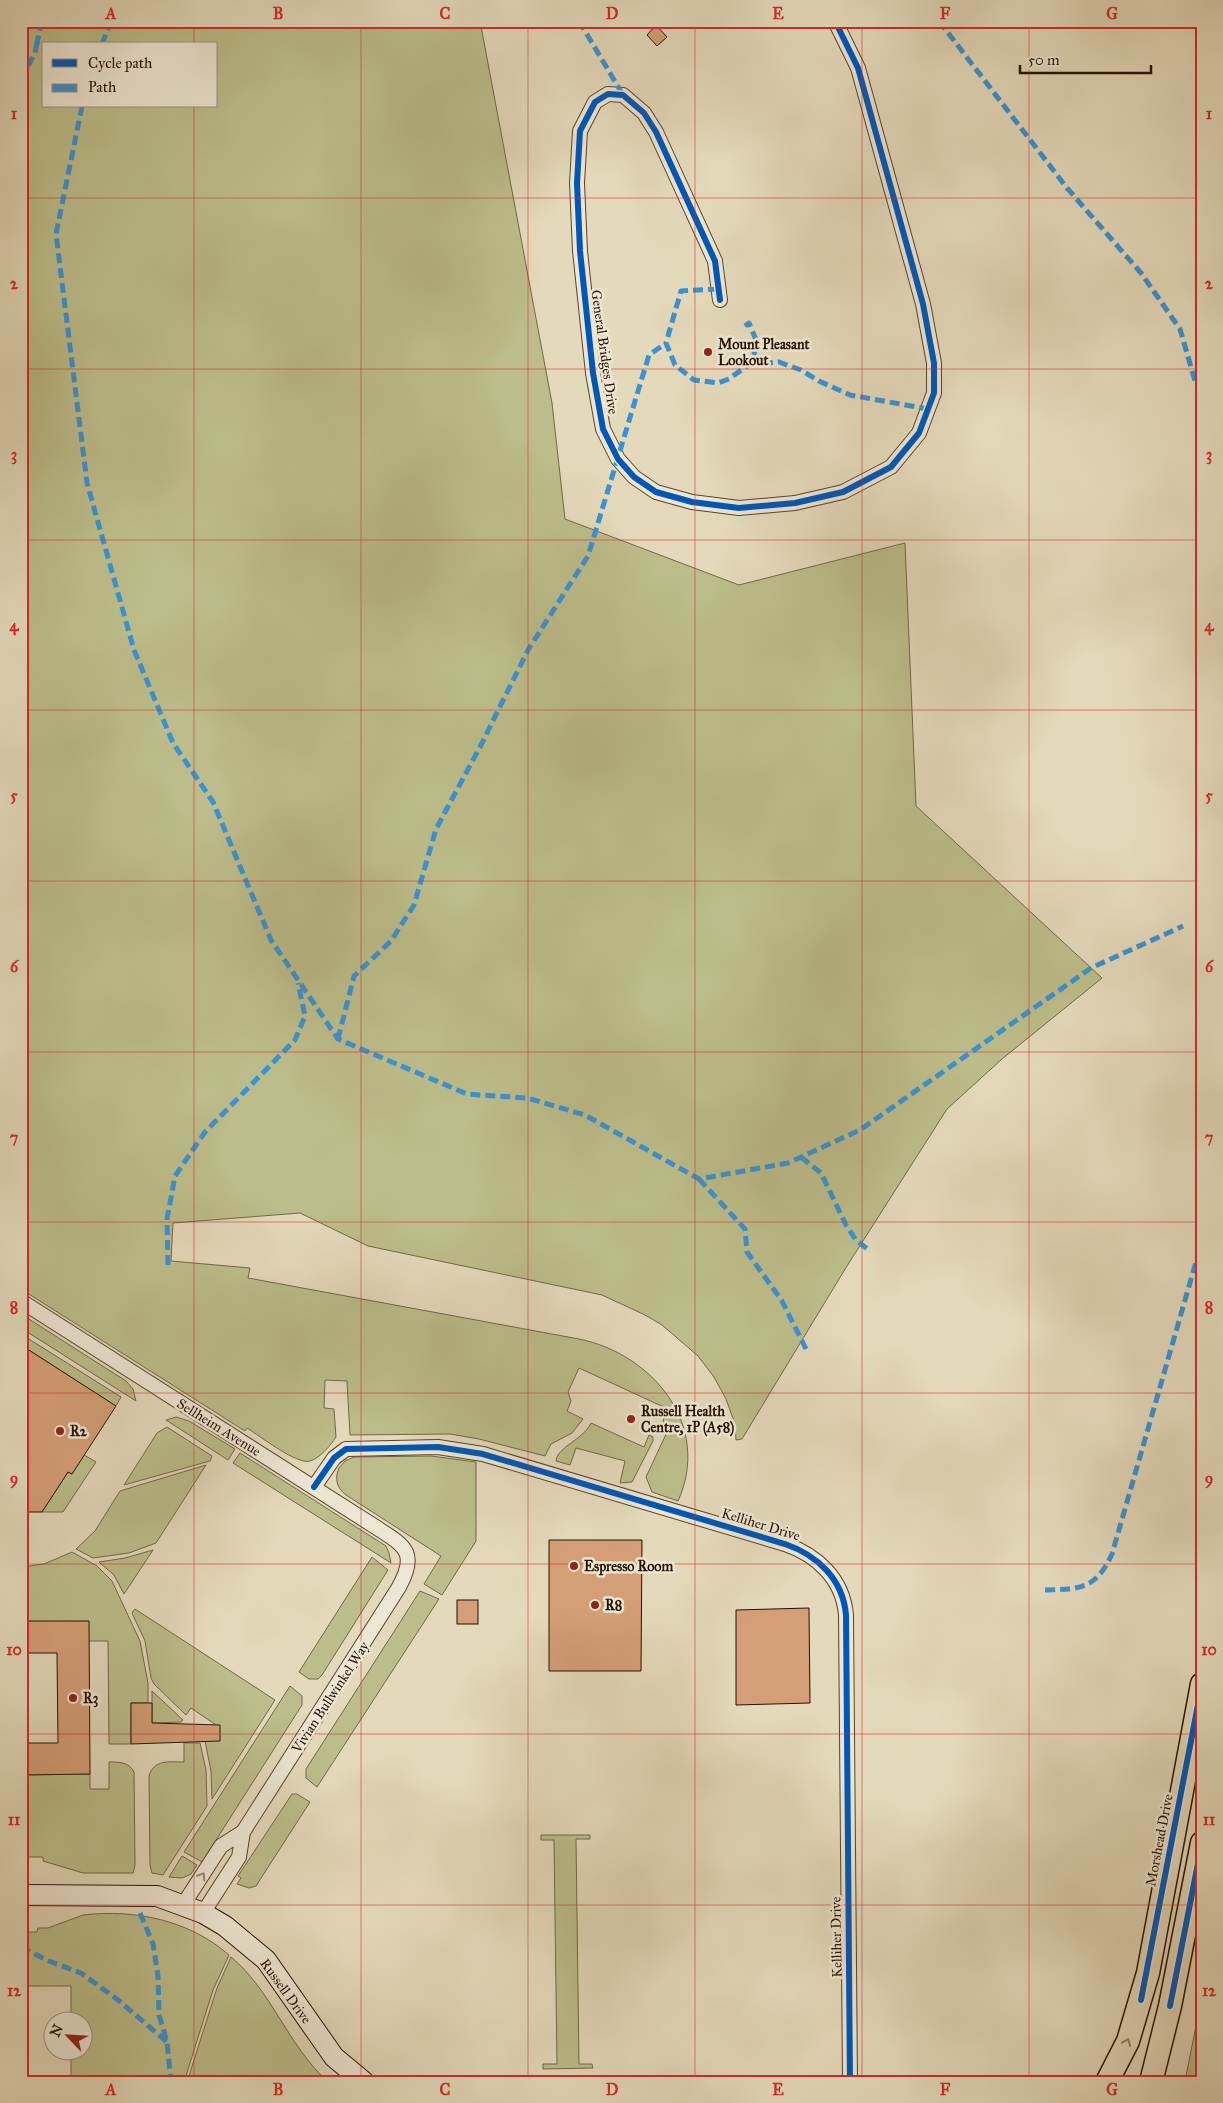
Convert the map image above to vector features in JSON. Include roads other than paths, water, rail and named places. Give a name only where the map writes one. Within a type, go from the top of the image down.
[{"type":"main road","name":"Morshead Drive","points":[[1107,2082],[1128,2041],[1148,1973],[1202,1684]]},
{"type":"main road","points":[[1151,2082],[1170,2006],[1202,1843]]},
{"type":"street","name":"General Bridges Drive","points":[[720,300],[715,261],[656,132],[644,113],[622,95],[608,94],[595,102],[580,131],[577,183],[580,251],[594,373],[603,429],[618,459],[634,477],[656,492],[692,502],[739,508],[795,503],[843,492],[891,467],[919,433],[934,393],[934,363],[923,304],[858,68],[834,21]]},
{"type":"street","name":"Sellheim Avenue","points":[[21,1301],[400,1544],[406,1549],[409,1559]]},
{"type":"street","name":"Kelliher Drive","points":[[314,1488],[334,1458],[346,1449],[359,1447],[428,1447],[459,1449],[569,1478],[785,1544],[808,1554],[828,1571],[842,1597],[846,1615],[850,2082]]},
{"type":"street","name":"Vivian Bullwinkel Way","points":[[203,1913],[239,1857],[243,1832],[396,1593],[407,1570],[409,1559]]},
{"type":"street","name":"Vivian Bullwinkel Way","points":[[183,1905],[221,1846],[243,1832]]},
{"type":"street","name":"Russell Drive","points":[[21,1895],[157,1896],[203,1913],[225,1926],[266,1960],[334,2057],[364,2082]]},
{"type":"place","name":"Mount Pleasant Lookout","points":[[708,352]]},
{"type":"place","name":"Russell Health Centre, 1P (A58)","points":[[631,1419]]},
{"type":"place","name":"R2","points":[[60,1431]]},
{"type":"place","name":"Espresso Room","points":[[574,1566]]},
{"type":"place","name":"R8","points":[[595,1605]]},
{"type":"place","name":"R3","points":[[73,1698]]}]
